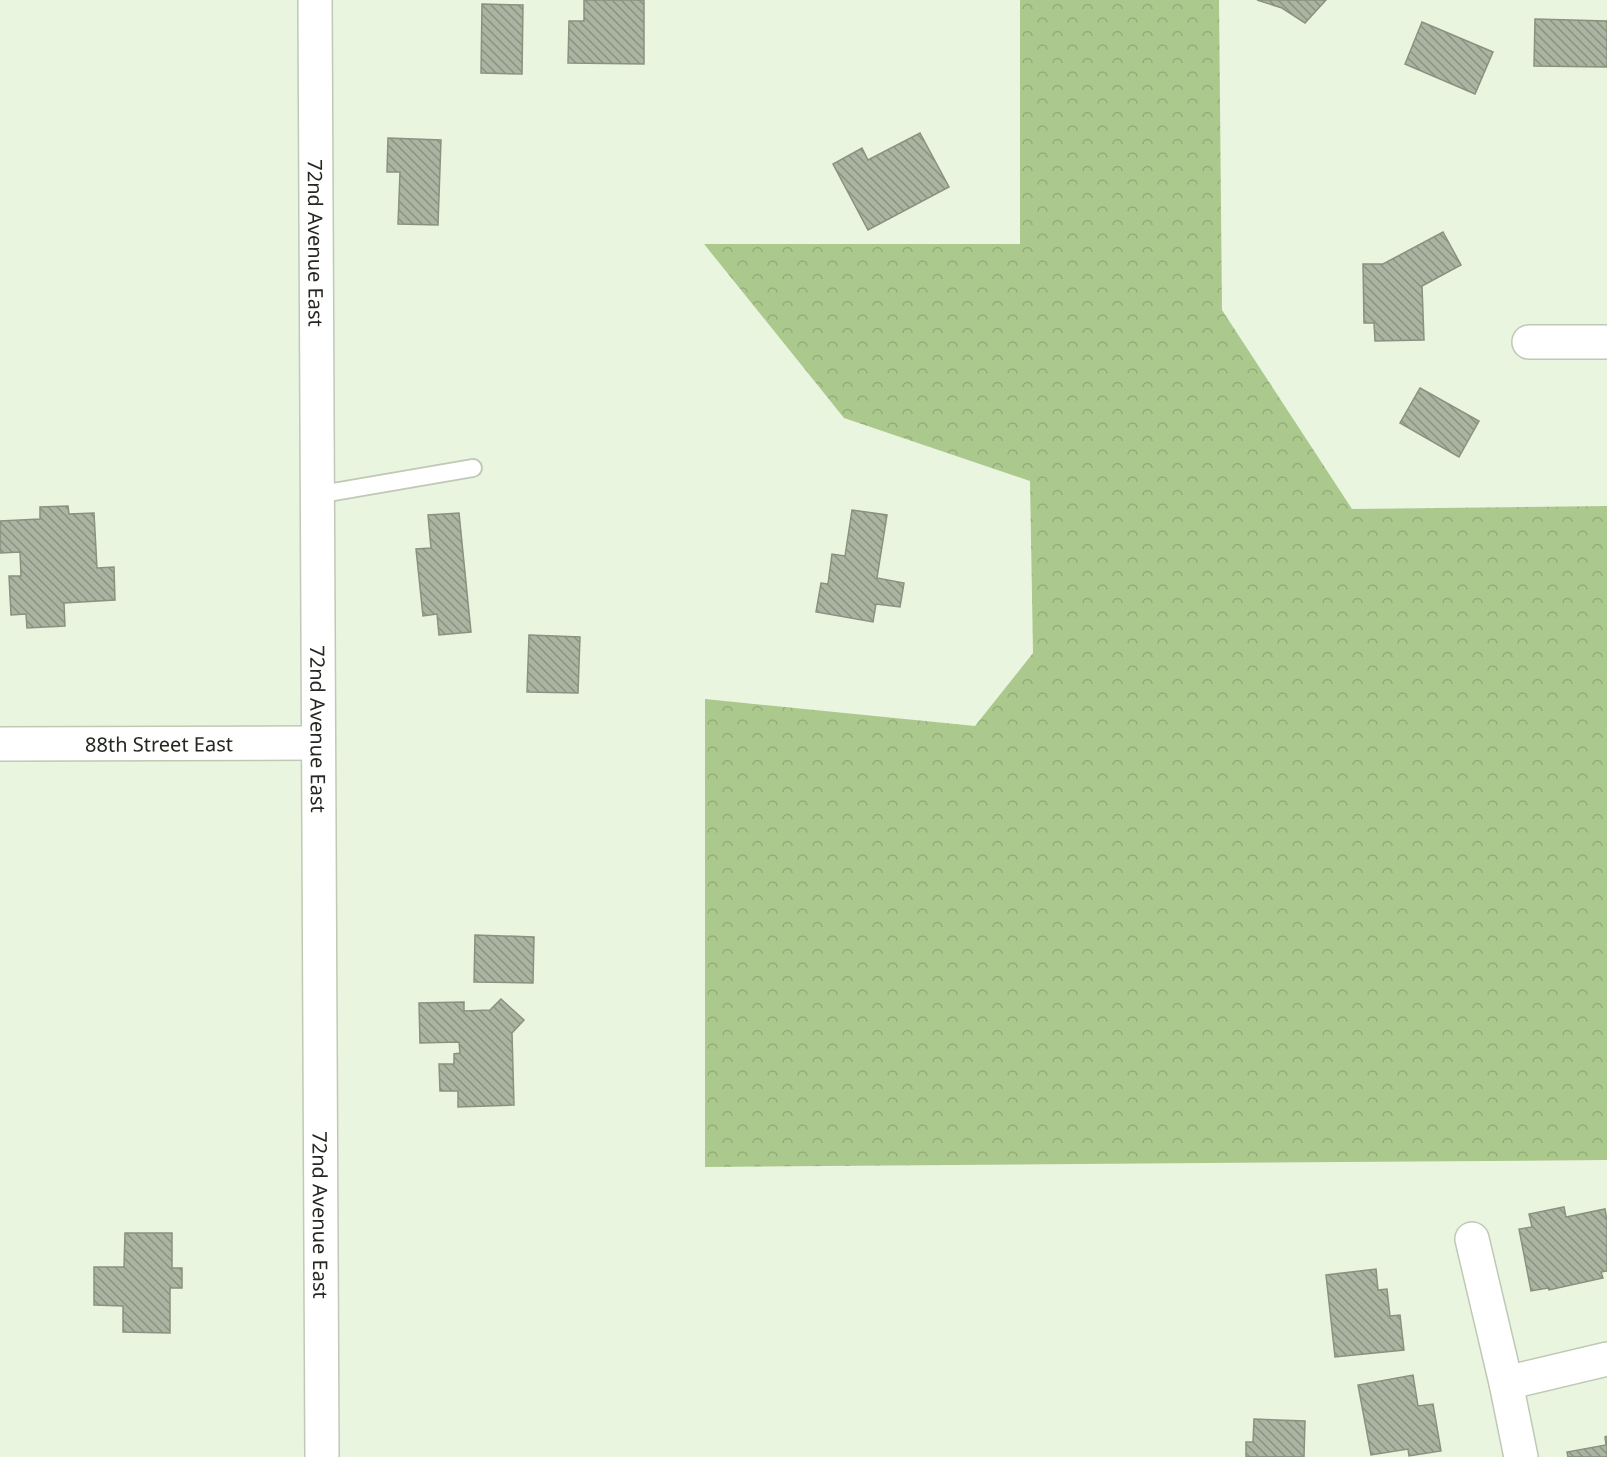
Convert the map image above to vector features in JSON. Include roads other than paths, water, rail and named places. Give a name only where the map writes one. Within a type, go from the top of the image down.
[{"type":"street","name":"72nd Avenue East","points":[[315,0],[322,1457]]},
{"type":"street","points":[[1528,342],[1607,342]]},
{"type":"street","name":"88th Street East","points":[[0,744],[317,743]]},
{"type":"street","points":[[1472,1239],[1521,1457]]},
{"type":"street","points":[[1506,1383],[1607,1359]]},
{"type":"lane","points":[[316,495],[473,468]]}]
